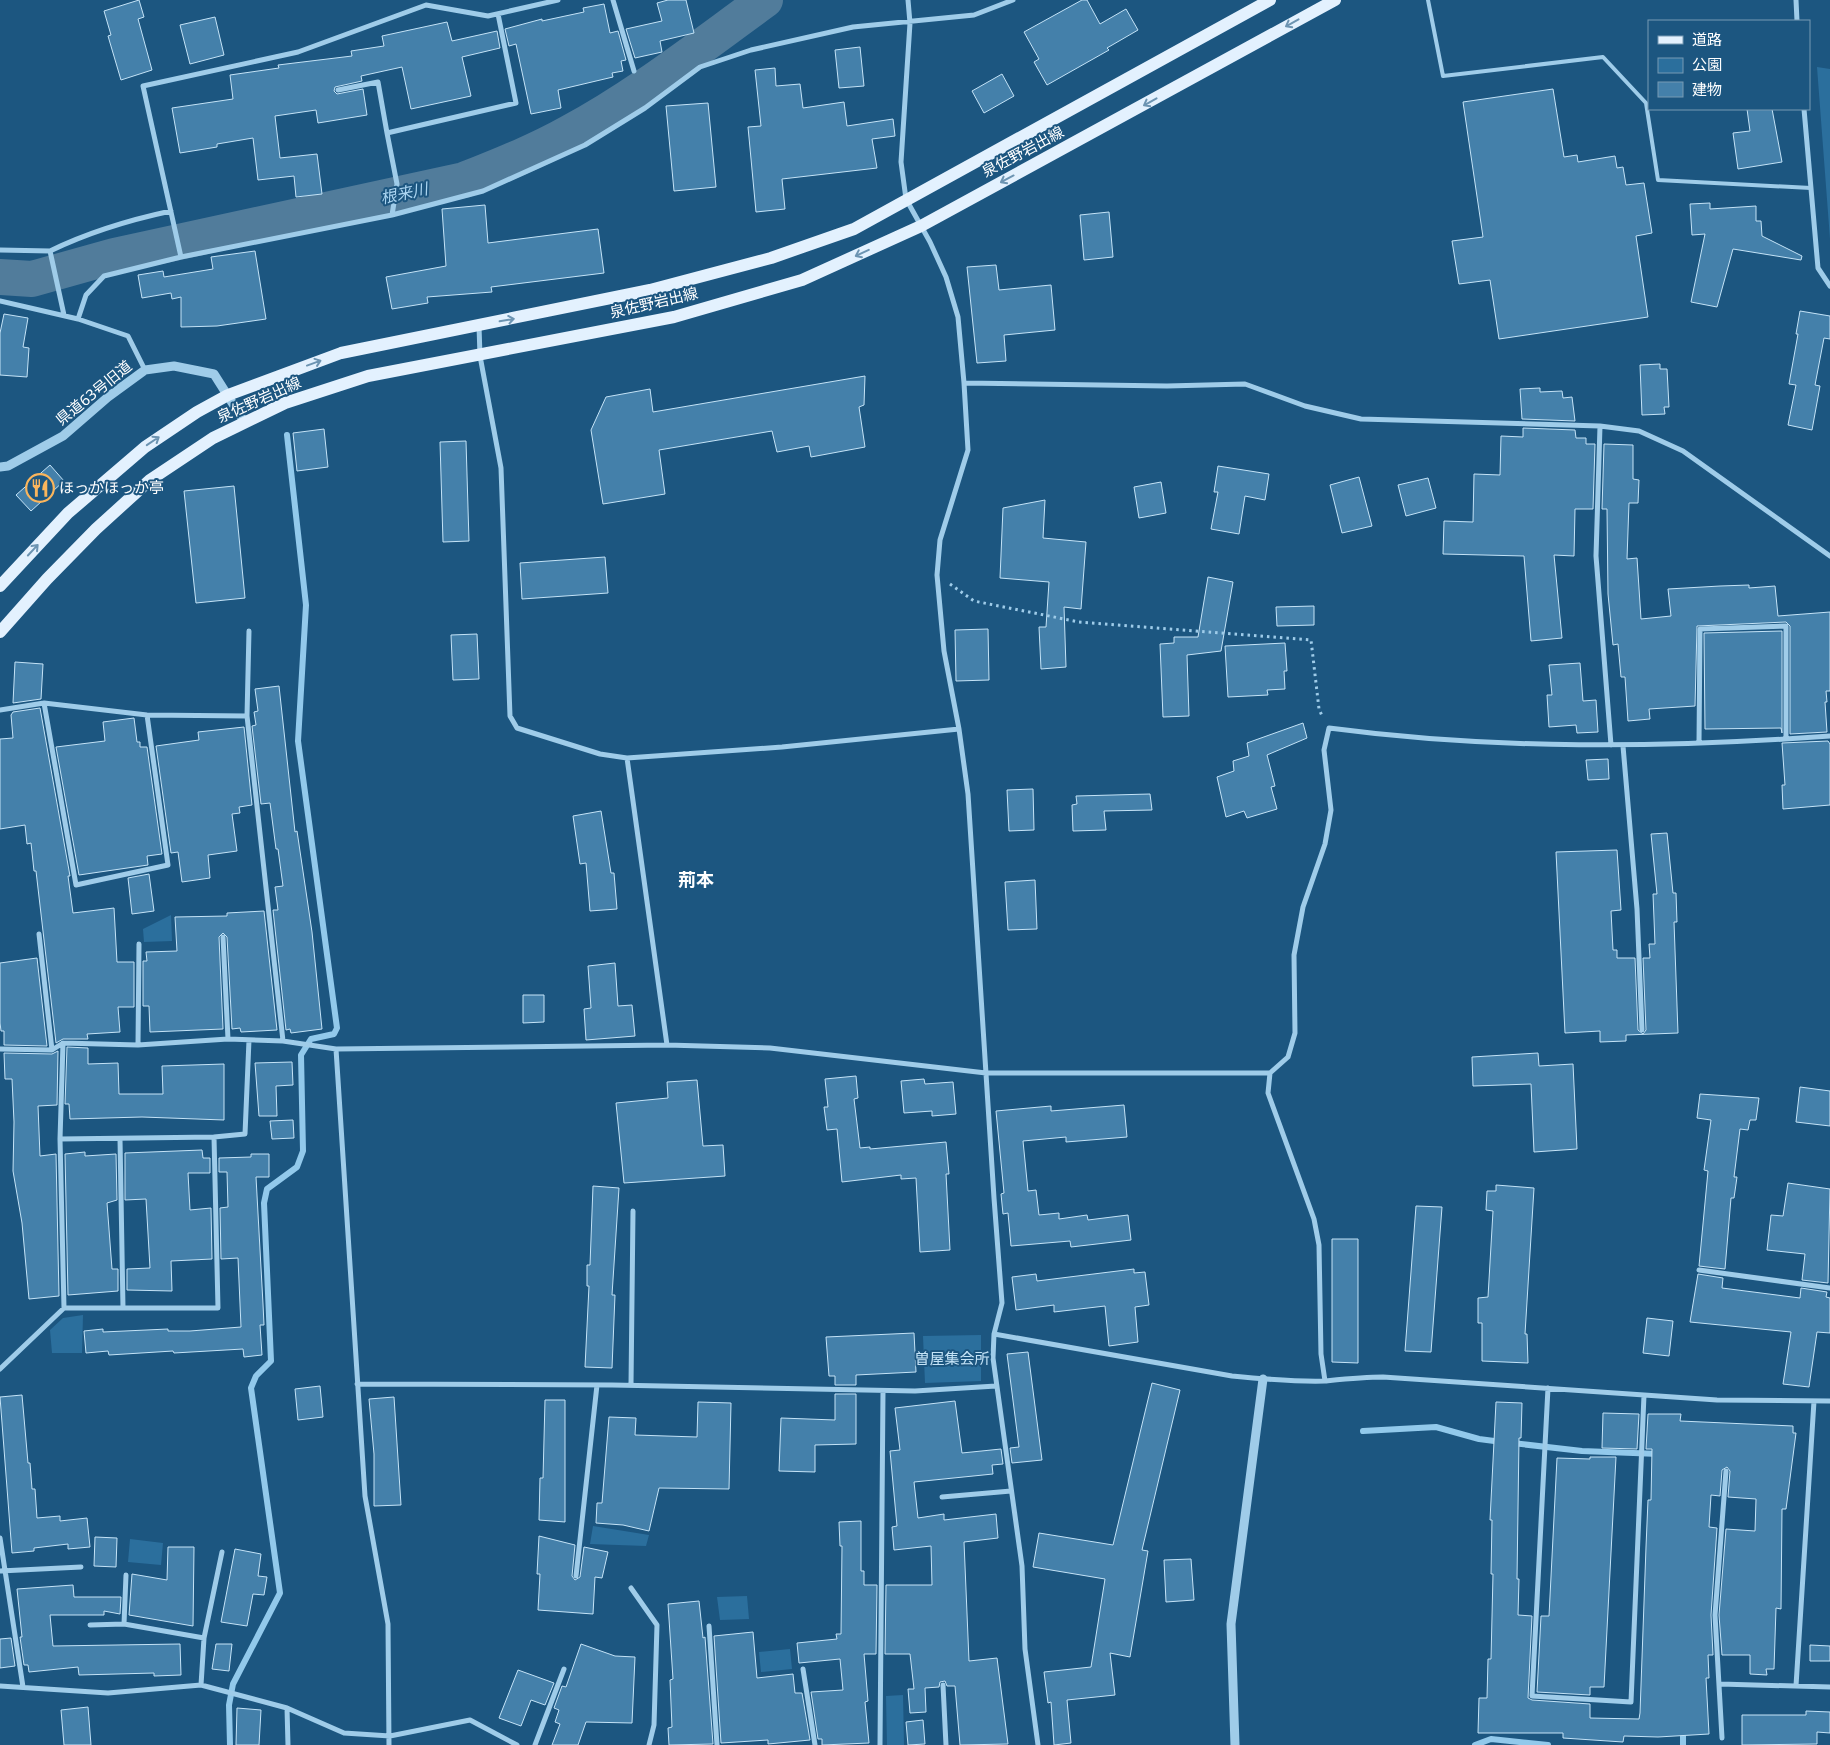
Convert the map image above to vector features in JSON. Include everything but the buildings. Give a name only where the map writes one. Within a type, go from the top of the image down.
[{"type":"main road","name":"泉佐野岩出線","points":[[0,586],[68,513],[145,447],[197,412],[228,395],[341,354],[479,324],[559,311],[641,292],[771,258],[854,229],[1270,0]]},
{"type":"main road","name":"泉佐野岩出線","points":[[0,632],[47,579],[96,529],[150,480],[213,438],[285,403],[368,376],[480,356],[674,317],[802,280],[921,226],[1335,0]]},
{"type":"street","points":[[181,257],[143,86],[298,52],[426,5],[488,16],[558,0]]},
{"type":"street","points":[[613,0],[634,71]]},
{"type":"street","points":[[908,0],[910,23],[901,162],[906,199],[946,277],[958,317],[964,383],[968,450],[940,540],[937,575],[944,650],[960,730],[968,794],[1002,1303],[994,1334],[993,1358],[1022,1566],[1025,1649],[1038,1745]]},
{"type":"street","points":[[78,318],[86,295],[104,276],[181,257],[392,215],[483,191],[585,145],[645,108],[700,67],[752,50],[852,27],[910,23],[974,15],[1013,0]]},
{"type":"street","points":[[1796,0],[1797,20]]},
{"type":"street","points":[[387,133],[516,103],[498,14]]},
{"type":"street","points":[[338,90],[378,82],[397,184],[392,215]]},
{"type":"street","points":[[1804,110],[1818,268],[1830,286]]},
{"type":"street","points":[[0,250],[50,251],[80,236],[126,221],[171,211]]},
{"type":"street","points":[[50,251],[64,315]]},
{"type":"street","points":[[0,301],[78,318],[128,336],[145,370]]},
{"type":"street","points":[[479,324],[480,356],[500,468],[510,716],[517,728],[600,754],[627,758],[782,747],[960,730]]},
{"type":"street","name":"県道63号旧道","points":[[0,467],[8,466],[63,436],[108,397],[145,370],[174,366],[214,374],[245,422]]},
{"type":"street","points":[[964,383],[1167,386],[1244,384],[1305,406],[1361,419],[1600,426],[1639,431],[1683,451],[1830,556]]},
{"type":"street","points":[[1600,426],[1596,556],[1611,745]]},
{"type":"street","points":[[1699,743],[1700,629],[1786,626],[1786,739]]},
{"type":"street","points":[[249,631],[247,716],[283,1041]]},
{"type":"street","points":[[0,710],[44,703],[148,715],[247,716]]},
{"type":"street","points":[[44,703],[76,885],[168,865],[148,715]]},
{"type":"street","points":[[0,1050],[52,1050],[63,1043],[138,1045],[228,1040],[283,1041],[336,1049],[667,1045],[770,1048],[986,1073],[1270,1073],[1288,1057],[1295,1033],[1294,955],[1303,907],[1325,844],[1331,810],[1324,750],[1329,728],[1437,739],[1515,744],[1623,746],[1830,736]]},
{"type":"street","points":[[1623,746],[1637,909],[1642,1030]]},
{"type":"street","points":[[627,758],[667,1045]]},
{"type":"street","points":[[40,934],[52,1050]]},
{"type":"street","points":[[223,937],[228,1040]]},
{"type":"street","points":[[138,944],[138,1045]]},
{"type":"street","points":[[60,1140],[214,1137],[245,1134],[249,1040]]},
{"type":"street","points":[[63,1043],[60,1140],[64,1308]]},
{"type":"street","points":[[336,1049],[365,1496],[388,1624],[389,1745]]},
{"type":"street","points":[[1270,1073],[1268,1094],[1314,1219],[1317,1236],[1321,1354],[1325,1380]]},
{"type":"street","points":[[0,1369],[64,1308],[218,1308],[214,1137]]},
{"type":"street","points":[[120,1138],[123,1308]]},
{"type":"street","points":[[631,1386],[632,1211]]},
{"type":"street","points":[[1699,1270],[1830,1288]]},
{"type":"street","points":[[994,1334],[1232,1376],[1262,1379],[1325,1380],[1357,1376],[1384,1377],[1718,1400],[1830,1401]]},
{"type":"street","points":[[1235,1745],[1231,1624],[1262,1379]]},
{"type":"street","points":[[357,1384],[597,1385],[914,1392],[996,1386]]},
{"type":"street","points":[[576,1576],[597,1385]]},
{"type":"street","points":[[1548,1388],[1532,1696],[1631,1702],[1644,1395]]},
{"type":"street","points":[[880,1745],[883,1391]]},
{"type":"street","points":[[1796,1686],[1814,1401]]},
{"type":"street","points":[[1722,1738],[1715,1615],[1726,1471]]},
{"type":"street","points":[[942,1497],[1011,1491]]},
{"type":"street","points":[[0,1538],[2,1571],[22,1687]]},
{"type":"street","points":[[201,1685],[204,1638],[222,1552]]},
{"type":"street","points":[[2,1571],[81,1568]]},
{"type":"street","points":[[124,1624],[126,1575]]},
{"type":"street","points":[[631,1588],[657,1625],[654,1725],[649,1745]]},
{"type":"street","points":[[90,1625],[124,1624],[204,1638]]},
{"type":"street","points":[[709,1626],[717,1745]]},
{"type":"street","points":[[536,1745],[564,1669]]},
{"type":"street","points":[[803,1669],[815,1745]]},
{"type":"street","points":[[943,1684],[946,1745]]},
{"type":"street","points":[[1720,1684],[1830,1687]]},
{"type":"street","points":[[0,1686],[108,1693],[201,1685],[287,1708],[344,1733],[390,1736],[470,1720],[517,1745]]},
{"type":"street","points":[[287,1708],[288,1745]]},
{"type":"lane","points":[[1428,0],[1443,76],[1603,57],[1646,103],[1658,180],[1811,188]]},
{"type":"path","points":[[937,575],[974,601],[1078,622],[1311,640],[1318,709],[1329,728]]},
{"type":"green space","points":[[1817,67],[1830,69],[1830,239]]},
{"type":"green space","points":[[171,915],[172,941],[144,942],[143,929]]},
{"type":"green space","points":[[83,1315],[82,1353],[52,1353],[50,1330],[63,1318]]},
{"type":"green space","name":"曽屋集会所","points":[[981,1335],[981,1381],[925,1383],[923,1336]]},
{"type":"green space","points":[[593,1526],[649,1535],[646,1546],[590,1544]]},
{"type":"green space","points":[[130,1539],[163,1543],[161,1565],[128,1562]]},
{"type":"green space","points":[[747,1596],[749,1619],[720,1620],[717,1597]]},
{"type":"green space","points":[[790,1649],[792,1669],[761,1672],[759,1652]]},
{"type":"green space","points":[[903,1695],[904,1745],[887,1745],[886,1696]]},
{"type":"waterway","name":"根来川","points":[[0,277],[32,279],[114,256],[464,180],[543,146],[595,119],[669,70],[765,0]]},
{"type":"waterway","points":[[230,1745],[229,1705],[233,1684],[280,1593],[251,1388],[256,1376],[271,1361],[264,1203],[267,1189],[297,1167],[303,1151],[301,1055],[311,1039],[334,1034],[337,1028],[298,741],[306,605],[287,435]]},
{"type":"waterway","points":[[1363,1431],[1436,1427],[1479,1439],[1502,1442]]},
{"type":"waterway","points":[[1512,1443],[1582,1451],[1659,1454]]},
{"type":"waterway","points":[[1683,1729],[1683,1745]]},
{"type":"waterway","points":[[1475,1745],[1491,1739],[1548,1745]]},
{"type":"place","name":"ほっかほっか亭","points":[[40,488]]},
{"type":"district","name":"荊本","points":[[696,880]]}]
